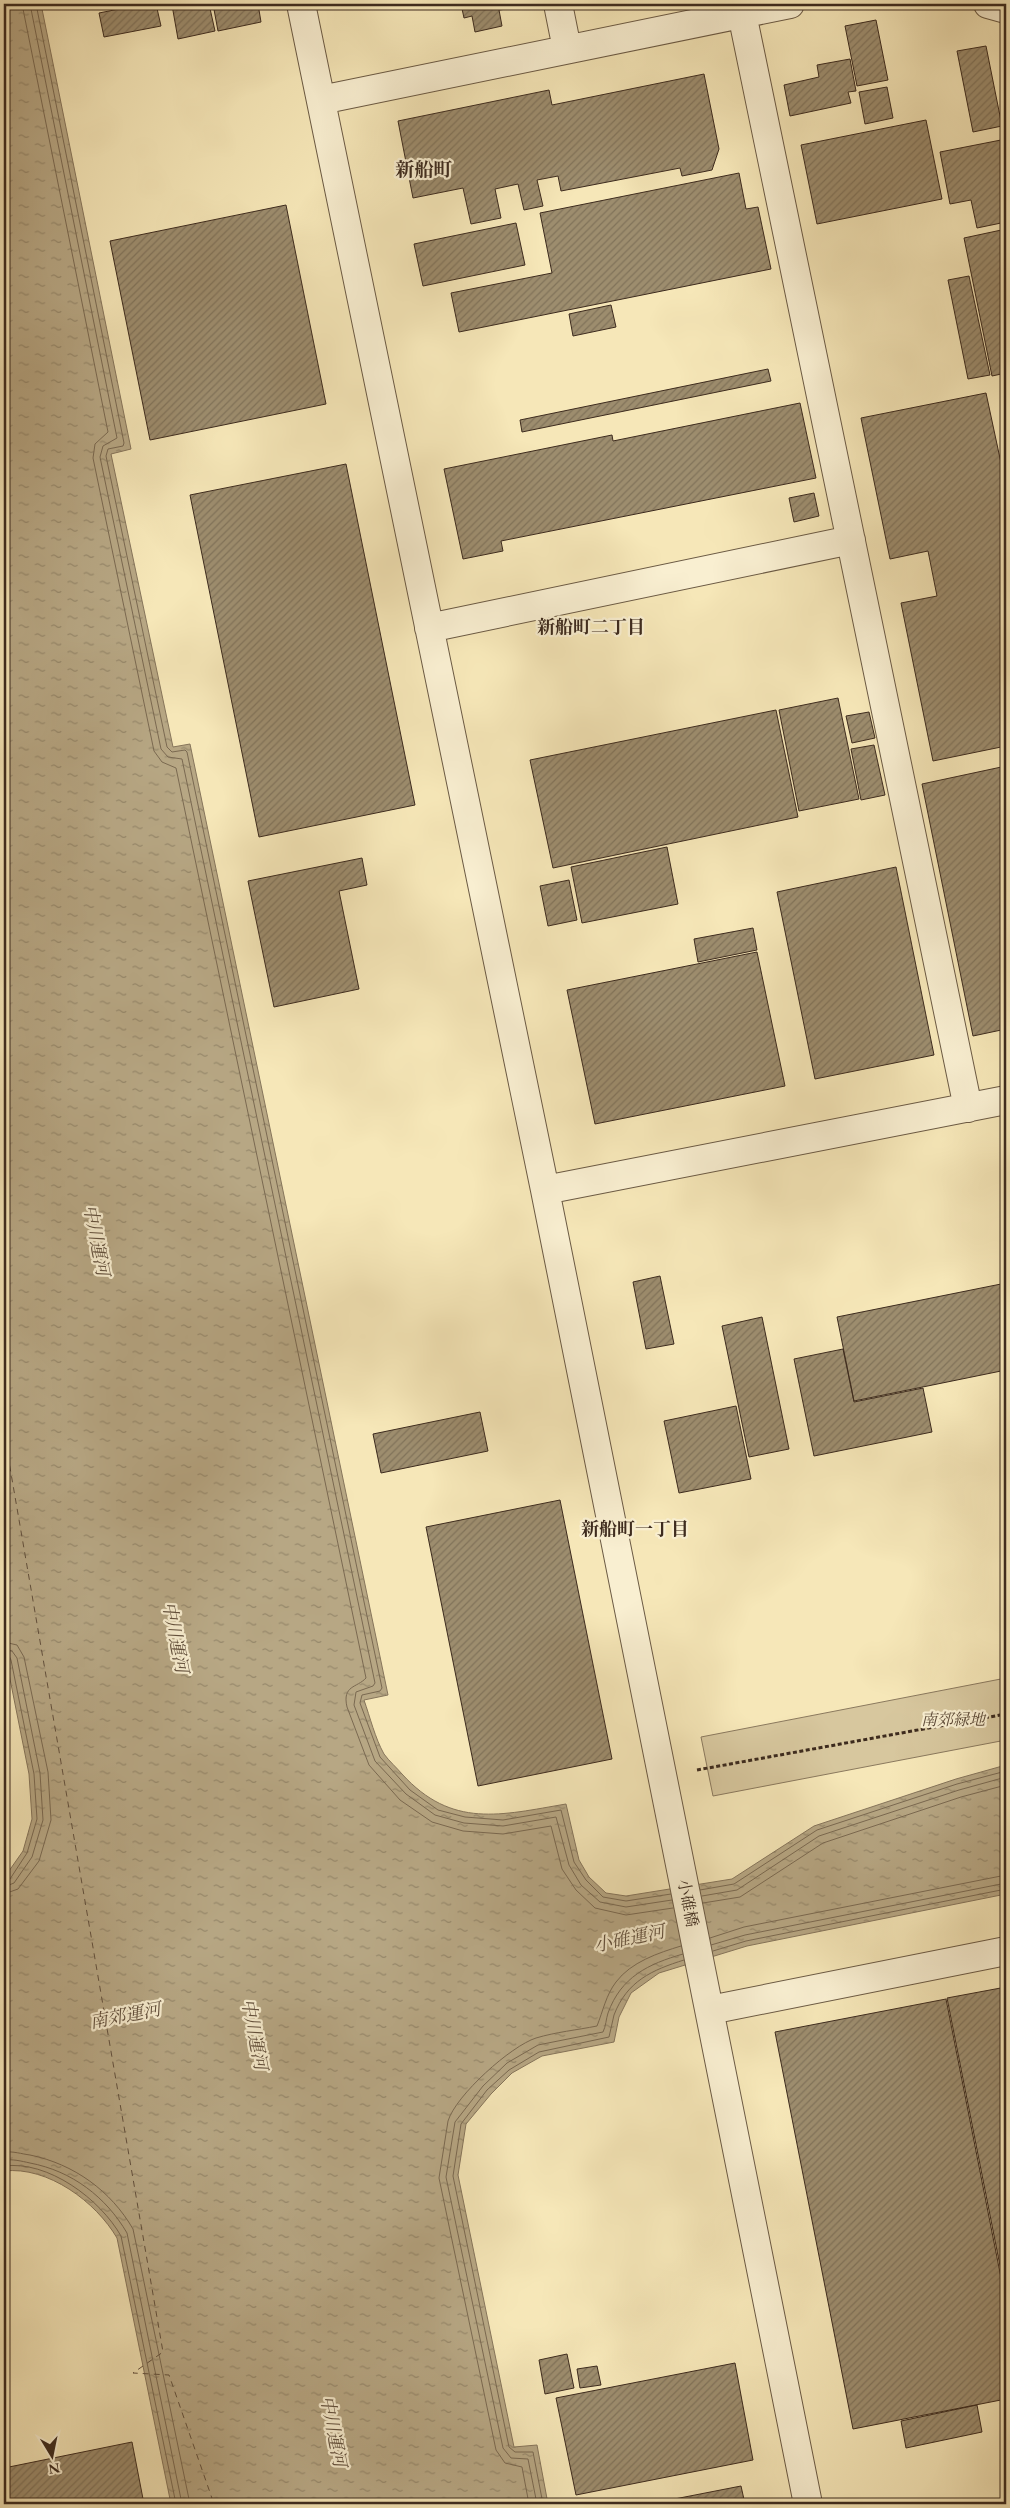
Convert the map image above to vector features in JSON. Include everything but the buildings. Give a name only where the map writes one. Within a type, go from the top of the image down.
[{"type":"street","name":"小碓橋","points":[[301,4],[545,1190],[808,2504]]},
{"type":"street","points":[[558,4],[567,49]]},
{"type":"street","points":[[321,100],[567,49],[741,9],[790,4]]},
{"type":"street","points":[[988,4],[1006,9]]},
{"type":"street","points":[[741,9],[968,1108]]},
{"type":"street","points":[[429,628],[851,540]]},
{"type":"street","points":[[545,1190],[1006,1100]]},
{"type":"street","points":[[710,2010],[1006,1952]]},
{"type":"path","points":[[662,1776],[1006,1714]]},
{"type":"green space","name":"南郊緑地","points":[[1006,1678],[1006,1740],[713,1796],[701,1737]]},
{"type":"water","points":[[4,4],[41,4],[131,449],[111,454],[173,747],[190,744],[388,1695],[364,1700],[384,1754],[421,1792],[459,1811],[478,1814],[499,1814],[566,1804],[579,1860],[589,1877],[606,1893],[626,1896],[732,1879],[814,1826],[956,1779],[1006,1765],[1006,1894],[747,1946],[659,1973],[631,1993],[619,2017],[614,2042],[542,2056],[512,2073],[491,2094],[466,2124],[458,2175],[514,2447],[537,2445],[548,2504],[171,2504],[117,2238],[97,2212],[69,2189],[37,2174],[21,2171],[4,2171],[4,1878],[23,1851],[32,1819],[29,1774],[4,1649]]},
{"type":"ferry route","points":[[4,1433],[163,2352],[133,2373],[169,2375],[214,2504]]},
{"type":"district","name":"新船町","points":[[424,169]]},
{"type":"district","name":"新船町二丁目","points":[[591,626]]},
{"type":"district","name":"新船町一丁目","points":[[635,1528]]},
{"type":"water label","name":"中川運河","points":[[97,1240]]},
{"type":"water label","name":"中川運河","points":[[176,1637]]},
{"type":"water label","name":"小碓運河","points":[[629,1938]]},
{"type":"water label","name":"南郊運河","points":[[125,2015]]},
{"type":"water label","name":"中川運河","points":[[255,2034]]},
{"type":"water label","name":"中川運河","points":[[334,2431]]}]
